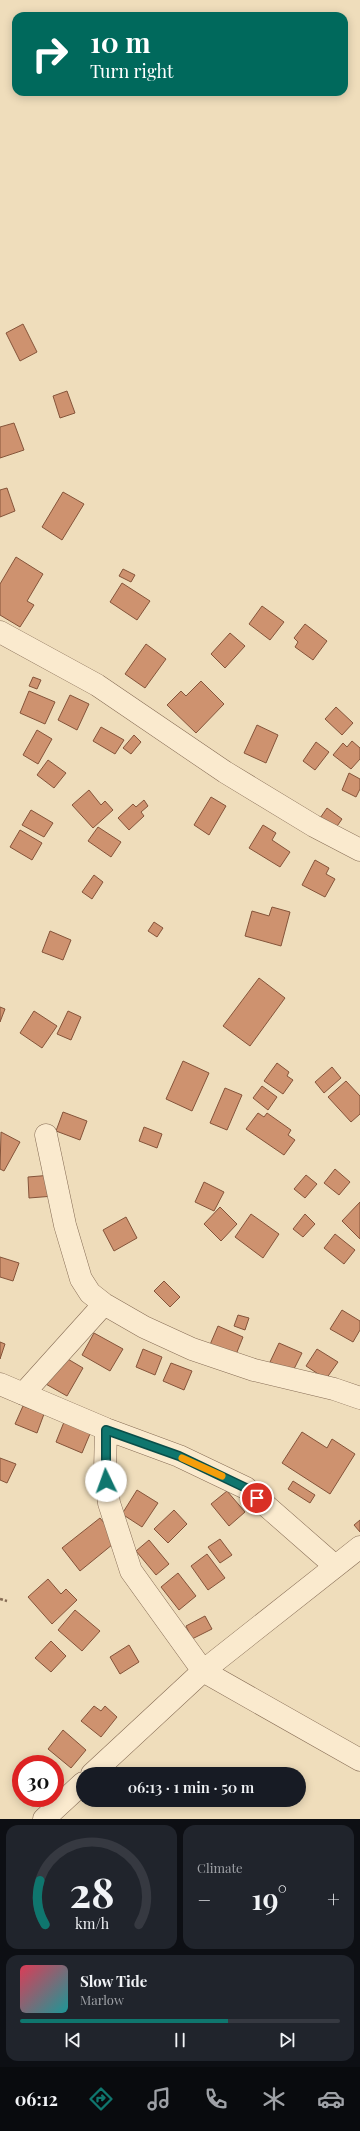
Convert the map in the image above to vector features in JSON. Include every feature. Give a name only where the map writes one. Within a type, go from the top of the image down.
[{"type":"street","points":[[0,632],[97,685],[225,772],[314,826],[360,850]]},
{"type":"street","points":[[46,1135],[65,1225],[81,1278],[90,1293],[104,1304],[144,1327],[192,1349],[254,1370],[334,1389],[360,1398]]},
{"type":"street","points":[[23,1394],[104,1304]]},
{"type":"street","points":[[0,1384],[106,1430],[179,1456],[246,1488],[335,1566]]},
{"type":"street","points":[[106,1430],[105,1470],[109,1503],[131,1571],[203,1671],[360,1760]]},
{"type":"street","points":[[100,1767],[203,1671],[360,1547]]},
{"type":"street","points":[[44,1819],[76,1789]]},
{"type":"path","points":[[0,1599],[7,1601]]},
{"type":"building","points":[[23,324],[37,352],[20,361],[6,333]]},
{"type":"building","points":[[67,391],[75,413],[60,418],[53,396]]},
{"type":"building","points":[[14,423],[24,450],[0,458],[0,427]]},
{"type":"building","points":[[7,488],[15,511],[0,517],[0,490]]},
{"type":"building","points":[[63,492],[84,504],[62,540],[42,527]]},
{"type":"building","points":[[16,557],[43,574],[27,601],[34,605],[20,627],[0,615],[0,584]]},
{"type":"building","points":[[123,569],[135,575],[131,582],[119,576]]},
{"type":"building","points":[[122,583],[150,601],[137,620],[110,602]]},
{"type":"building","points":[[262,606],[284,622],[270,640],[249,624]]},
{"type":"building","points":[[305,624],[327,641],[313,660],[295,647],[298,642],[294,638]]},
{"type":"building","points":[[230,633],[245,646],[225,668],[211,654]]},
{"type":"building","points":[[146,644],[166,659],[145,688],[125,674]]},
{"type":"building","points":[[33,677],[41,680],[37,689],[29,686]]},
{"type":"building","points":[[201,681],[224,704],[196,733],[167,705],[181,691],[186,696]]},
{"type":"building","points":[[29,691],[55,702],[45,724],[20,713]]},
{"type":"building","points":[[70,695],[89,704],[77,730],[58,720]]},
{"type":"building","points":[[336,707],[353,723],[342,735],[325,719]]},
{"type":"building","points":[[257,725],[278,735],[266,763],[244,753]]},
{"type":"building","points":[[101,727],[124,740],[115,754],[93,741]]},
{"type":"building","points":[[37,730],[52,739],[38,764],[23,755]]},
{"type":"building","points":[[134,735],[141,742],[131,754],[123,748]]},
{"type":"building","points":[[352,741],[360,748],[360,759],[351,769],[333,755],[343,743],[347,747]]},
{"type":"building","points":[[316,742],[329,752],[315,770],[303,761]]},
{"type":"building","points":[[48,760],[66,773],[54,788],[37,775]]},
{"type":"building","points":[[349,773],[360,779],[360,789],[356,797],[342,790]]},
{"type":"building","points":[[89,790],[101,805],[105,801],[113,810],[93,828],[72,805]]},
{"type":"building","points":[[211,797],[226,806],[209,835],[194,825]]},
{"type":"building","points":[[144,800],[148,806],[141,812],[144,816],[129,830],[118,818],[133,804],[136,807]]},
{"type":"building","points":[[327,808],[342,819],[333,832],[318,821]]},
{"type":"building","points":[[31,810],[53,823],[44,837],[22,825]]},
{"type":"building","points":[[263,825],[276,833],[272,840],[290,852],[280,867],[249,848]]},
{"type":"building","points":[[98,827],[121,842],[111,857],[88,841]]},
{"type":"building","points":[[20,830],[42,843],[32,860],[10,847]]},
{"type":"building","points":[[315,860],[329,868],[326,874],[335,879],[325,897],[302,885]]},
{"type":"building","points":[[94,875],[103,882],[92,899],[82,892]]},
{"type":"building","points":[[272,907],[290,912],[281,946],[245,936],[252,911],[269,916]]},
{"type":"building","points":[[154,922],[163,928],[157,937],[148,931]]},
{"type":"building","points":[[50,931],[71,940],[63,960],[42,952]]},
{"type":"building","points":[[259,978],[285,998],[250,1046],[223,1026]]},
{"type":"building","points":[[0,1007],[5,1009],[0,1022]]},
{"type":"building","points":[[34,1011],[57,1026],[42,1048],[20,1033]]},
{"type":"building","points":[[68,1011],[81,1017],[71,1040],[57,1034]]},
{"type":"building","points":[[183,1061],[209,1073],[192,1111],[166,1099]]},
{"type":"building","points":[[277,1063],[289,1072],[287,1076],[293,1080],[283,1094],[264,1081]]},
{"type":"building","points":[[332,1067],[341,1078],[324,1093],[315,1082]]},
{"type":"building","points":[[346,1081],[360,1096],[360,1114],[351,1122],[328,1097]]},
{"type":"building","points":[[262,1086],[277,1097],[268,1110],[253,1098]]},
{"type":"building","points":[[225,1088],[242,1095],[227,1130],[210,1123]]},
{"type":"building","points":[[63,1112],[87,1121],[80,1140],[56,1131]]},
{"type":"building","points":[[258,1113],[264,1117],[267,1113],[291,1130],[288,1135],[295,1140],[284,1155],[246,1129]]},
{"type":"building","points":[[144,1127],[162,1134],[157,1148],[139,1141]]},
{"type":"building","points":[[1,1132],[20,1142],[4,1171],[0,1169]]},
{"type":"building","points":[[335,1169],[350,1182],[339,1195],[324,1183]]},
{"type":"building","points":[[52,1175],[54,1196],[29,1198],[28,1177]]},
{"type":"building","points":[[306,1175],[317,1184],[305,1198],[294,1189]]},
{"type":"building","points":[[204,1182],[224,1192],[214,1211],[195,1202]]},
{"type":"building","points":[[360,1202],[360,1239],[342,1221]]},
{"type":"building","points":[[220,1207],[237,1224],[221,1241],[204,1224]]},
{"type":"building","points":[[251,1214],[279,1234],[263,1258],[235,1237]]},
{"type":"building","points":[[305,1214],[315,1224],[303,1237],[293,1229]]},
{"type":"building","points":[[126,1217],[137,1238],[114,1251],[103,1230]]},
{"type":"building","points":[[335,1234],[355,1250],[344,1264],[324,1248]]},
{"type":"building","points":[[0,1257],[19,1263],[13,1281],[0,1277]]},
{"type":"building","points":[[164,1281],[180,1297],[170,1307],[154,1291]]},
{"type":"building","points":[[342,1310],[360,1321],[360,1330],[353,1342],[330,1329]]},
{"type":"building","points":[[238,1315],[249,1318],[245,1330],[234,1326]]},
{"type":"building","points":[[218,1326],[243,1337],[235,1357],[209,1347]]},
{"type":"building","points":[[94,1333],[123,1349],[110,1371],[82,1355]]},
{"type":"building","points":[[0,1342],[5,1344],[0,1359]]},
{"type":"building","points":[[279,1343],[302,1353],[292,1373],[270,1362]]},
{"type":"building","points":[[143,1349],[162,1357],[155,1375],[136,1367]]},
{"type":"building","points":[[317,1349],[338,1362],[326,1379],[306,1366]]},
{"type":"building","points":[[61,1355],[83,1368],[67,1396],[44,1383]]},
{"type":"building","points":[[171,1363],[192,1371],[184,1390],[163,1381]]},
{"type":"building","points":[[23,1406],[44,1414],[37,1433],[15,1424]]},
{"type":"building","points":[[66,1417],[92,1429],[82,1453],[56,1442]]},
{"type":"building","points":[[302,1432],[327,1448],[332,1439],[355,1454],[330,1494],[282,1463]]},
{"type":"building","points":[[0,1458],[16,1464],[7,1483],[0,1480]]},
{"type":"building","points":[[293,1481],[315,1495],[310,1503],[288,1489]]},
{"type":"building","points":[[137,1490],[158,1503],[142,1527],[122,1514]]},
{"type":"building","points":[[227,1491],[245,1512],[229,1526],[211,1504]]},
{"type":"building","points":[[174,1510],[187,1524],[168,1543],[154,1529]]},
{"type":"building","points":[[100,1518],[118,1540],[80,1571],[62,1548]]},
{"type":"building","points":[[360,1520],[360,1532],[354,1525]]},
{"type":"building","points":[[220,1539],[232,1555],[220,1563],[208,1547]]},
{"type":"building","points":[[149,1540],[169,1564],[156,1575],[136,1551]]},
{"type":"building","points":[[207,1554],[225,1578],[208,1590],[191,1566]]},
{"type":"building","points":[[178,1573],[196,1596],[179,1610],[161,1587]]},
{"type":"building","points":[[48,1579],[61,1594],[66,1589],[77,1600],[52,1624],[28,1597]]},
{"type":"building","points":[[75,1610],[100,1631],[82,1651],[58,1630]]},
{"type":"building","points":[[205,1616],[212,1629],[192,1639],[186,1626]]},
{"type":"building","points":[[51,1641],[66,1656],[51,1672],[35,1658]]},
{"type":"building","points":[[129,1645],[139,1662],[120,1674],[110,1657]]},
{"type":"building","points":[[94,1706],[101,1711],[105,1706],[117,1717],[101,1737],[81,1721]]},
{"type":"building","points":[[63,1730],[86,1750],[71,1768],[64,1762],[64,1755],[55,1755],[48,1749]]},
{"type":"slow traffic","points":[[182,1458],[222,1476]]},
{"type":"route","points":[[106,1481],[106,1430],[179,1456],[246,1488],[257,1498]]}]
